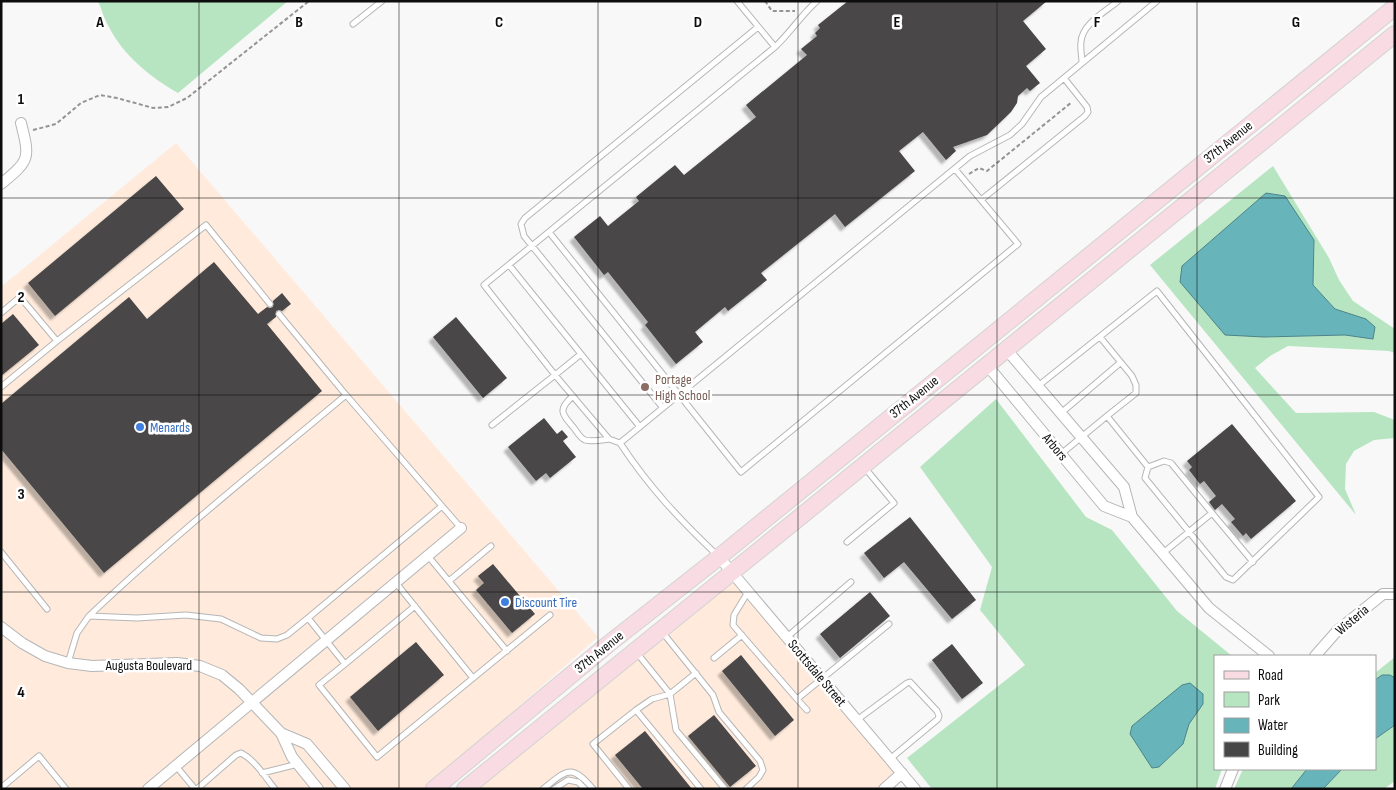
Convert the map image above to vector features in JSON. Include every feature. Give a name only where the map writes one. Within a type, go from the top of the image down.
[{"type":"main road","name":"37th Avenue","points":[[434,789],[606,646],[719,557],[1395,7]]},
{"type":"main road","name":"37th Avenue","points":[[466,789],[1395,34]]},
{"type":"street","points":[[1,184],[21,167],[28,152],[22,128]]},
{"type":"street","name":"Arbors","points":[[1006,349],[1124,487],[1132,517],[1162,554],[1209,608],[1268,655]]},
{"type":"street","name":"Arbors","points":[[987,365],[1104,506],[1132,517]]},
{"type":"street","points":[[148,789],[461,528]]},
{"type":"street","name":"Scottsdale Street","points":[[719,557],[915,789]]},
{"type":"street","name":"Wisteria","points":[[1316,655],[1337,631],[1375,600],[1383,594],[1395,594]]},
{"type":"street","name":"Augusta Boulevard","points":[[1,627],[22,643],[46,656],[68,663],[92,666],[177,663],[200,666],[222,676],[252,702],[281,733],[292,757],[318,789]]},
{"type":"street","name":"Augusta Boulevard","points":[[281,733],[307,744],[345,789]]},
{"type":"street","points":[[1225,789],[1232,770]]},
{"type":"street","points":[[884,789],[902,774]]},
{"type":"lane","points":[[353,24],[382,1]]},
{"type":"lane","points":[[737,1],[775,47]]},
{"type":"lane","points":[[719,557],[675,514],[641,474],[620,444],[609,439],[484,285],[775,47],[793,29],[805,11],[817,1]]},
{"type":"lane","points":[[1082,63],[1081,43],[1083,32],[1087,26],[1118,1]]},
{"type":"lane","points":[[620,444],[955,169],[974,154],[1010,135],[1027,117],[1038,100],[1157,1]]},
{"type":"lane","points":[[663,408],[532,246],[522,232],[521,224],[525,218],[758,27]]},
{"type":"lane","points":[[981,200],[1088,112],[1088,107],[1064,78]]},
{"type":"lane","points":[[549,232],[678,396],[741,472],[1018,244],[955,169]]},
{"type":"lane","points":[[1,387],[206,225],[270,304]]},
{"type":"lane","points":[[509,265],[640,427]]},
{"type":"lane","points":[[1038,386],[1157,291],[1320,497],[1234,580],[1226,577],[1145,478],[1148,467]]},
{"type":"lane","points":[[1,313],[20,297],[57,341]]},
{"type":"lane","points":[[279,314],[461,528]]},
{"type":"lane","points":[[1061,454],[1136,393],[1136,385],[1132,376],[1100,337]]},
{"type":"lane","points":[[492,426],[581,354]]},
{"type":"lane","points":[[1061,413],[1120,362]]},
{"type":"lane","points":[[68,663],[77,633],[89,616],[177,537],[346,395]]},
{"type":"lane","points":[[573,396],[562,409],[563,415],[582,438],[587,441],[609,439]]},
{"type":"lane","points":[[1107,416],[1148,467]]},
{"type":"lane","points":[[1148,467],[1164,461],[1171,463],[1253,562]]},
{"type":"lane","points":[[847,542],[894,503],[863,466]]},
{"type":"lane","points":[[89,616],[137,618],[186,615],[221,620],[261,638],[276,639],[287,635],[442,506]]},
{"type":"lane","points":[[1162,554],[1212,513]]},
{"type":"lane","points":[[449,581],[491,546]]},
{"type":"lane","points":[[1,552],[47,609]]},
{"type":"lane","points":[[428,556],[507,651]]},
{"type":"lane","points":[[787,637],[851,582]]},
{"type":"lane","points":[[396,583],[473,678]]},
{"type":"lane","points":[[748,592],[734,615],[733,625],[806,710]]},
{"type":"lane","points":[[415,606],[319,685],[377,757],[550,615]]},
{"type":"lane","points":[[308,618],[345,664]]},
{"type":"lane","points":[[797,698],[889,624]]},
{"type":"lane","points":[[660,630],[713,695],[719,712],[760,761],[763,770],[759,777],[746,789]]},
{"type":"lane","points":[[714,658],[742,635]]},
{"type":"lane","points":[[635,650],[670,694],[676,730],[725,789]]},
{"type":"lane","points":[[629,789],[594,744],[636,710],[652,699],[670,694],[696,673]]},
{"type":"lane","points":[[857,720],[906,683],[910,682],[937,711],[938,719],[890,759]]},
{"type":"lane","points":[[636,710],[701,789]]},
{"type":"lane","points":[[175,766],[196,789],[236,755],[241,753],[262,772],[275,789]]},
{"type":"lane","points":[[1,788],[39,756],[66,789]]},
{"type":"lane","points":[[262,772],[298,764]]},
{"type":"lane","points":[[543,789],[568,771],[582,775],[594,789]]},
{"type":"lane","points":[[554,789],[568,780],[578,782],[585,789]]},
{"type":"path","points":[[22,128],[56,124],[81,103],[100,95],[153,108],[168,107],[187,98],[309,1]]},
{"type":"path","points":[[765,1],[772,11],[805,11]]},
{"type":"path","points":[[963,178],[980,168],[987,171],[1080,96]]},
{"type":"shaded area","points":[[176,143],[598,637],[425,789],[1,789],[1,287]]},
{"type":"shaded area","points":[[732,577],[896,775],[879,789],[473,789]]},
{"type":"green space","points":[[98,1],[288,1],[178,93],[138,65],[122,47],[106,21]]},
{"type":"green space","points":[[1273,166],[1353,301],[1395,329],[1395,353],[1389,351],[1288,346],[1270,356],[1255,368],[1296,413],[1374,412],[1395,420],[1395,438],[1374,440],[1354,451],[1346,464],[1345,489],[1356,515],[1150,265]],"holes":[[[1314,240],[1313,285],[1335,309],[1366,319],[1373,339],[1345,335],[1264,337]]]},
{"type":"green space","points":[[996,399],[1086,517],[1112,530],[1177,611],[1231,655],[1214,655],[1214,770],[1222,770],[1215,789],[932,789],[907,758],[1025,665],[980,610],[992,567],[920,467]],"holes":[[[1203,703],[1188,724],[1183,744],[1159,767],[1152,768]]]},
{"type":"green space","points":[[1395,657],[1395,678],[1385,675],[1376,679],[1376,672]]},
{"type":"green space","points":[[1395,725],[1395,781],[1384,789],[1323,789],[1341,770],[1376,770],[1376,738]]},
{"type":"green space","points":[[1243,770],[1306,770],[1291,789],[1234,789]]},
{"type":"water","points":[[1266,193],[1285,196],[1314,240],[1313,285],[1335,309],[1366,319],[1375,327],[1373,339],[1345,335],[1264,337],[1225,335],[1180,282],[1182,266]]},
{"type":"water","points":[[1382,675],[1390,675],[1395,678],[1395,725],[1376,738],[1376,679]]},
{"type":"water","points":[[1190,683],[1203,694],[1203,704],[1189,724],[1183,744],[1159,767],[1152,768],[1130,734],[1132,726],[1182,685]]},
{"type":"water","points":[[1306,770],[1341,770],[1323,789],[1291,789]]},
{"type":"building","name":"Portage High School","points":[[848,1],[1047,1],[1023,21],[1046,49],[1026,66],[1040,83],[1030,91],[1027,88],[1018,96],[1017,103],[1011,112],[987,135],[953,147],[956,151],[946,160],[923,132],[899,151],[915,171],[845,227],[835,214],[761,273],[767,280],[728,311],[725,307],[695,332],[703,342],[676,364],[645,325],[648,322],[608,272],[604,275],[574,237],[600,216],[608,226],[639,201],[636,197],[675,165],[684,175],[756,117],[746,105],[807,55],[801,49],[817,36],[815,33],[820,28],[818,25]]},
{"type":"building","points":[[156,176],[184,209],[55,316],[28,283]]},
{"type":"building","name":"Menards","points":[[214,262],[258,314],[267,307],[273,307],[273,301],[282,293],[291,304],[282,311],[276,311],[276,317],[267,324],[322,391],[104,573],[1,449],[1,404],[129,297],[147,319]]},
{"type":"building","points":[[13,314],[39,345],[1,376],[1,324]]},
{"type":"building","points":[[456,317],[507,378],[483,398],[433,337]]},
{"type":"building","points":[[544,418],[557,434],[562,430],[568,437],[563,441],[576,457],[550,478],[546,473],[536,481],[508,447]]},
{"type":"building","points":[[1232,424],[1296,501],[1251,539],[1246,533],[1243,536],[1231,522],[1235,519],[1222,504],[1215,510],[1209,502],[1216,496],[1204,481],[1200,484],[1189,470],[1192,467],[1187,461]]},
{"type":"building","points":[[910,517],[976,600],[952,619],[904,562],[884,578],[864,553]]},
{"type":"building","name":"Discount Tire","points":[[493,564],[535,614],[512,633],[476,590],[484,583],[478,576]]},
{"type":"building","points":[[870,592],[890,616],[840,658],[820,634]]},
{"type":"building","points":[[416,642],[444,675],[378,731],[350,697]]},
{"type":"building","points":[[952,644],[983,683],[962,699],[932,660]]},
{"type":"building","points":[[741,655],[794,720],[775,736],[722,671]]},
{"type":"building","points":[[714,715],[756,766],[730,787],[688,736]]},
{"type":"building","points":[[645,731],[692,789],[643,789],[615,755]]},
{"type":"place","name":"Portage High School","points":[[645,387]]},
{"type":"place","name":"Menards","points":[[140,427]]},
{"type":"place","name":"Discount Tire","points":[[505,602]]}]
